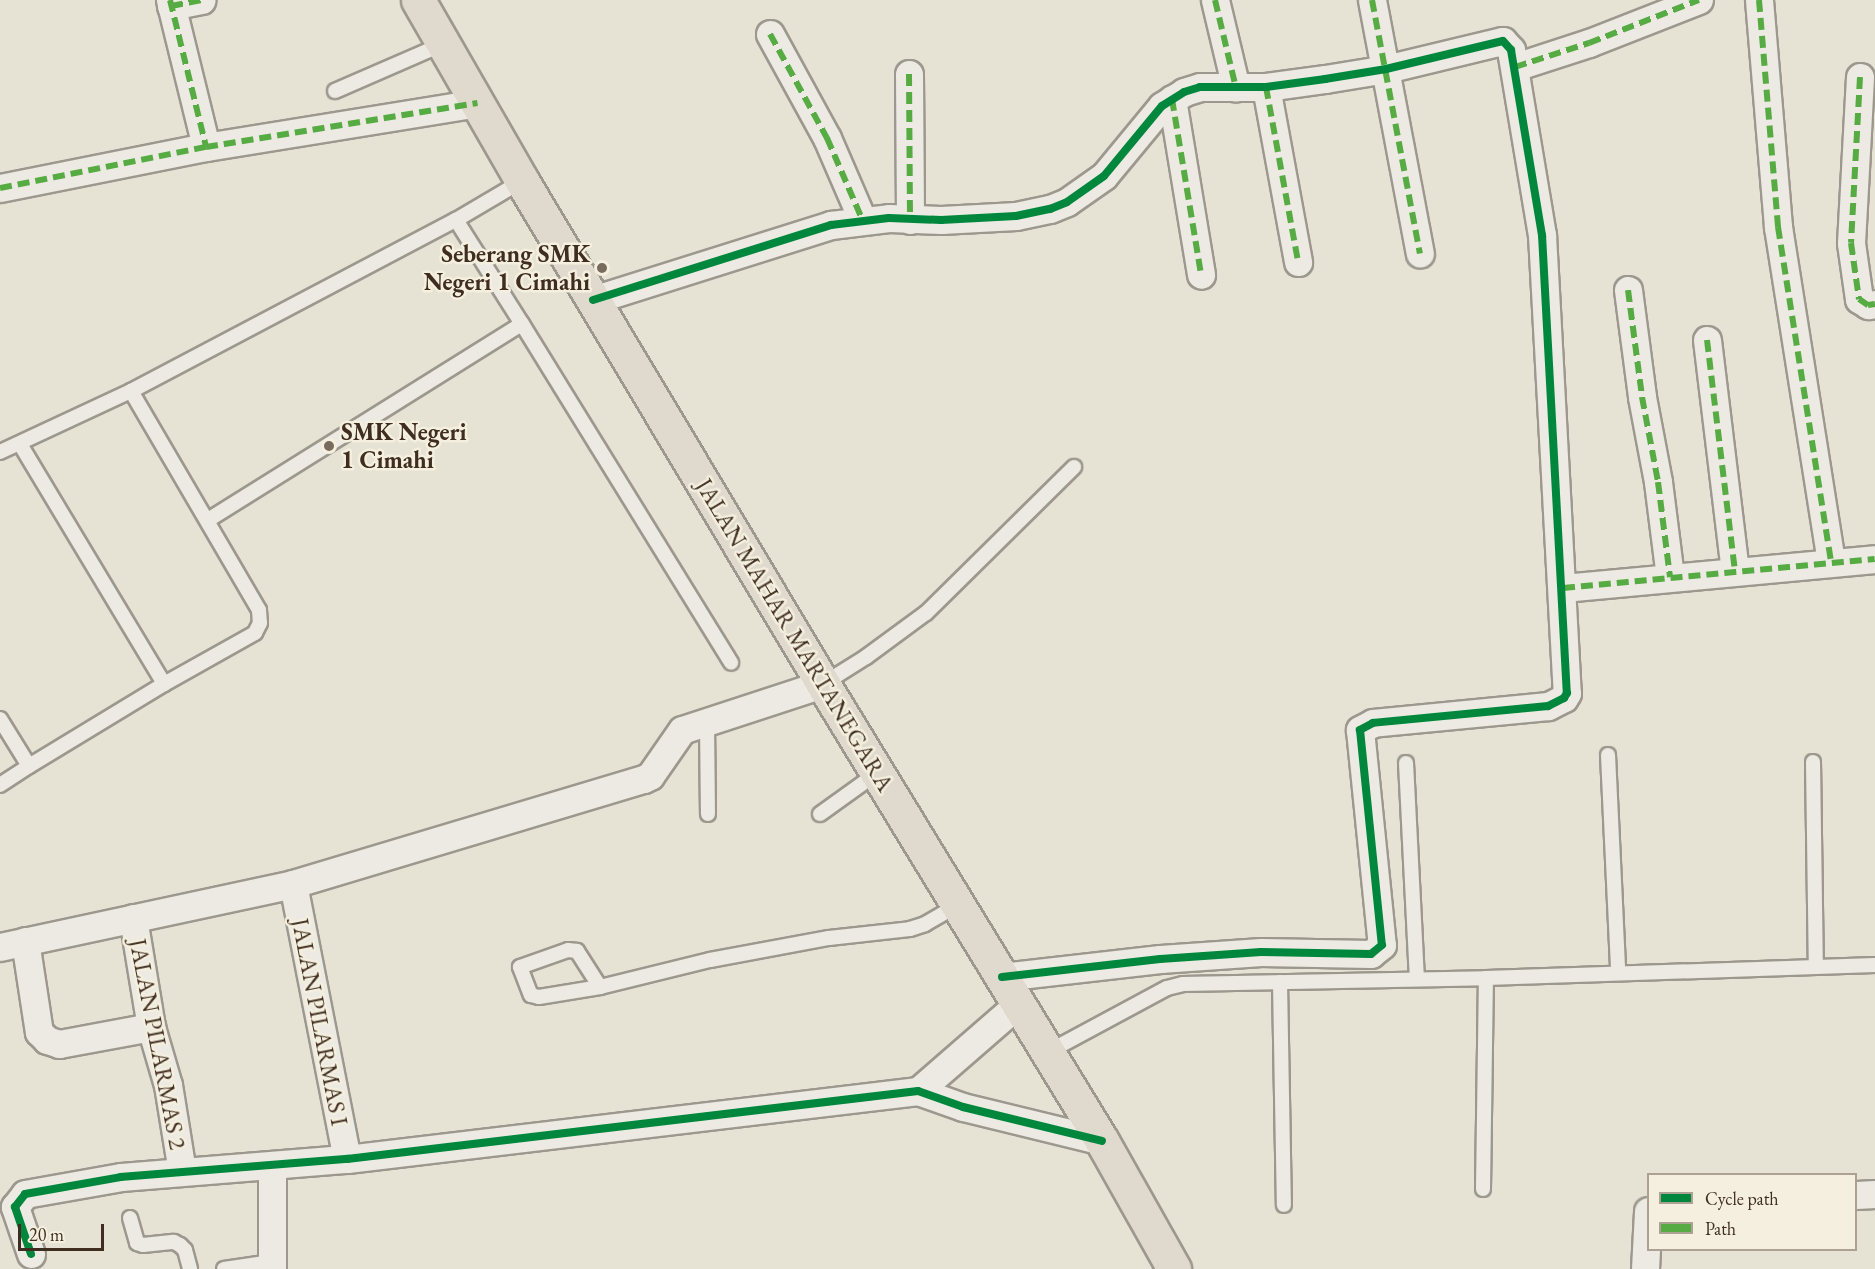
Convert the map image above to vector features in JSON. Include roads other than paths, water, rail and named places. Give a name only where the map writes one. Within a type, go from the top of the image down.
[{"type":"main road","name":"JALAN MAHAR MARTANEGARA","points":[[418,0],[522,181],[823,684],[1102,1141],[1174,1269]]},
{"type":"street","points":[[201,0],[171,3],[206,147]]},
{"type":"street","points":[[1215,0],[1236,88]]},
{"type":"street","points":[[1371,0],[1420,253]]},
{"type":"street","points":[[1515,68],[1589,43],[1699,0]]},
{"type":"street","points":[[1759,0],[1778,227],[1831,561]]},
{"type":"street","points":[[770,34],[826,138],[862,219]]},
{"type":"street","points":[[593,300],[831,225],[862,219],[1016,216],[1050,209],[1067,202],[1104,176],[1162,106],[1200,87],[1266,87],[1386,69],[1503,41],[1511,50],[1542,236],[1568,688],[1564,698],[1548,706],[1373,723],[1360,730],[1383,945],[1378,950],[1364,956],[1261,952],[1160,959],[1010,991],[918,1091]]},
{"type":"street","points":[[909,74],[910,219]]},
{"type":"street","points":[[1860,77],[1851,243],[1859,299],[1868,305],[1875,304]]},
{"type":"street","points":[[1266,87],[1298,262]]},
{"type":"street","points":[[1172,99],[1201,274]]},
{"type":"street","points":[[0,188],[206,147],[477,103]]},
{"type":"street","points":[[1628,290],[1642,397],[1658,482],[1670,577]]},
{"type":"street","points":[[1707,340],[1736,571]]},
{"type":"street","points":[[1563,588],[1831,561],[1875,559]]},
{"type":"street","points":[[152,1027],[59,1044],[47,1040],[39,1032],[12,944],[293,884],[644,779],[650,776],[682,730],[823,684]]},
{"type":"street","name":"JALAN PILARMAS I","points":[[293,884],[347,1159]]},
{"type":"street","name":"JALAN PILARMAS 2","points":[[133,918],[152,1027],[168,1086],[182,1171]]},
{"type":"street","points":[[31,1254],[15,1207],[25,1194],[121,1177],[347,1159],[918,1091],[963,1107],[1102,1141]]},
{"type":"street","points":[[271,1266],[272,1166]]},
{"type":"street","points":[[1857,1195],[1875,1194]]},
{"type":"street","points":[[1645,1269],[1647,1230]]},
{"type":"lane","points":[[335,91],[443,44]]},
{"type":"lane","points":[[0,452],[131,391],[456,220],[522,181]]},
{"type":"lane","points":[[456,220],[731,663]]},
{"type":"lane","points":[[208,519],[522,324]]},
{"type":"lane","points":[[0,785],[164,684],[255,633],[260,623],[260,610],[131,391]]},
{"type":"lane","points":[[20,444],[164,684]]},
{"type":"lane","points":[[823,684],[866,657],[926,613],[1074,467]]},
{"type":"lane","points":[[0,719],[29,766]]},
{"type":"lane","points":[[707,722],[708,814]]},
{"type":"lane","points":[[1608,755],[1618,971]]},
{"type":"lane","points":[[1813,762],[1816,965]]},
{"type":"lane","points":[[1406,763],[1417,979]]},
{"type":"lane","points":[[820,814],[877,773]]},
{"type":"lane","points":[[600,987],[577,951],[568,950],[520,967],[534,996],[600,987],[721,958],[841,936],[910,928],[925,924],[958,905]]},
{"type":"lane","points":[[1048,1053],[1167,988],[1183,984],[1486,978],[1618,971],[1875,964]]},
{"type":"lane","points":[[1483,1189],[1486,978]]},
{"type":"lane","points":[[1280,981],[1284,1205]]},
{"type":"lane","points":[[130,1218],[137,1243],[143,1245],[174,1242],[185,1250],[190,1269]]},
{"type":"lane","points":[[224,1269],[271,1266]]},
{"type":"place","name":"Seberang SMK Negeri 1 Cimahi","points":[[602,268]]},
{"type":"place","name":"SMK Negeri 1 Cimahi","points":[[329,446]]}]
